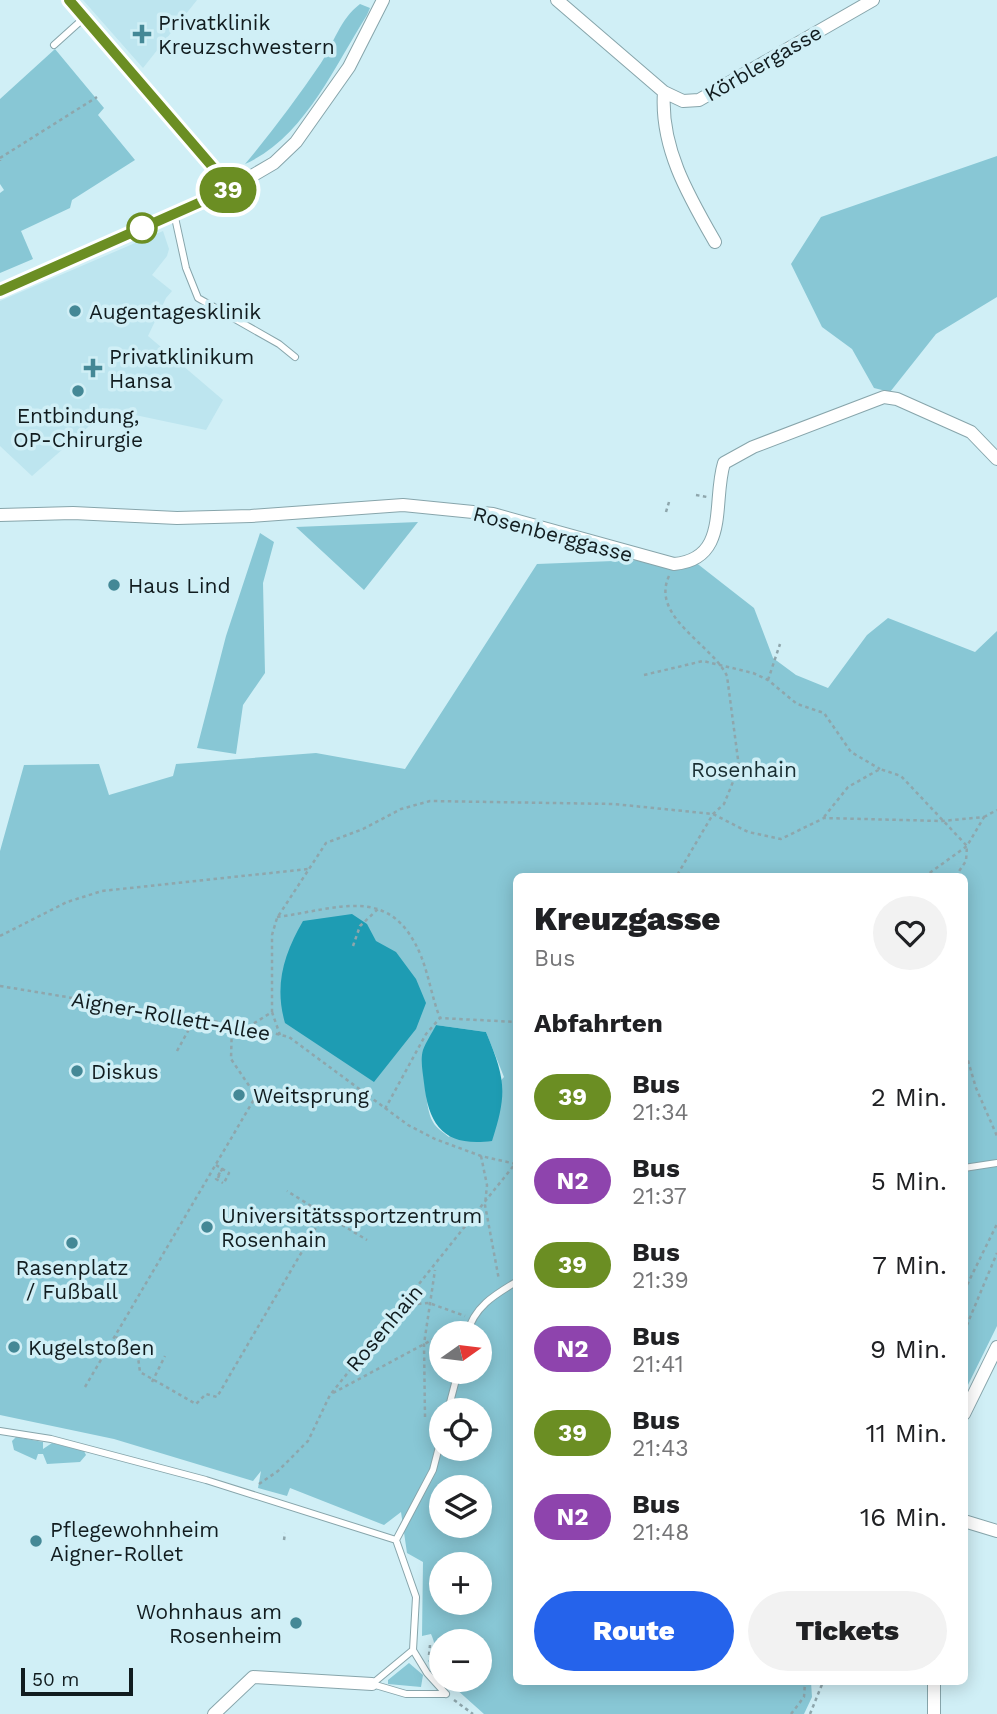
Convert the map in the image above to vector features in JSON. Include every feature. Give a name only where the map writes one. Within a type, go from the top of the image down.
[{"type":"street","points":[[69,0],[223,179],[228,190]]},
{"type":"street","points":[[0,291],[228,190],[274,163],[296,142],[349,67],[383,0]]},
{"type":"street","name":"Körblergasse","points":[[557,0],[664,92],[683,101],[699,100],[873,0]]},
{"type":"street","points":[[664,92],[664,128],[672,155],[715,242]]},
{"type":"street","points":[[674,564],[687,563],[712,542],[717,528],[718,485],[724,463],[753,447],[884,397],[897,399],[971,432],[997,459]]},
{"type":"street","name":"Rosenberggasse","points":[[0,515],[73,513],[177,518],[251,516],[403,505],[492,514],[674,564]]},
{"type":"street","points":[[968,1406],[997,1347]]},
{"type":"street","points":[[968,1522],[997,1531]]},
{"type":"street","points":[[214,1714],[253,1677],[372,1684]]},
{"type":"street","points":[[934,1685],[934,1714]]},
{"type":"lane","points":[[54,45],[84,18]]},
{"type":"lane","points":[[174,213],[186,268],[198,298],[279,344],[295,357]]},
{"type":"lane","points":[[968,1167],[997,1163]]},
{"type":"lane","points":[[470,1321],[479,1308],[513,1284]]},
{"type":"lane","points":[[0,1431],[51,1439],[206,1480],[396,1540]]},
{"type":"lane","points":[[435,1461],[396,1540],[416,1597],[413,1650],[426,1673],[446,1694]]},
{"type":"lane","points":[[372,1684],[413,1650]]},
{"type":"lane","points":[[372,1684],[406,1694],[446,1694]]},
{"type":"path","points":[[0,160],[97,97]]},
{"type":"path","points":[[666,512],[669,502]]},
{"type":"path","points":[[674,564],[666,583],[670,613],[721,664],[727,676],[739,767],[724,804],[713,814],[678,873]]},
{"type":"path","points":[[768,680],[780,644]]},
{"type":"path","points":[[644,675],[703,661],[721,664],[768,680],[797,704],[824,713],[851,752],[880,769],[901,776],[967,845],[966,861],[958,873]]},
{"type":"path","points":[[280,1035],[272,1012],[272,935],[277,918],[326,843],[363,829],[401,809],[430,801],[614,803],[713,814],[748,832],[781,839],[824,818],[848,787],[880,769]]},
{"type":"path","points":[[824,818],[942,821],[984,817],[997,810]]},
{"type":"path","points":[[929,873],[967,845],[984,817]]},
{"type":"path","points":[[0,936],[67,902],[102,891],[308,869]]},
{"type":"path","points":[[277,918],[371,905],[396,916],[414,942],[440,1018]]},
{"type":"path","points":[[353,946],[360,926],[379,908]]},
{"type":"path","name":"Aigner-Rollett-Allee","points":[[0,986],[187,1016],[280,1035],[306,1048],[385,1109],[435,1139],[481,1156],[513,1163]]},
{"type":"path","points":[[248,1027],[272,1012]]},
{"type":"path","points":[[177,1052],[188,1031],[187,1016]]},
{"type":"path","points":[[440,1018],[513,1022]]},
{"type":"path","points":[[385,1109],[426,1034],[440,1018]]},
{"type":"path","points":[[85,1387],[256,1096],[231,1059],[232,1024]]},
{"type":"path","points":[[968,1061],[976,1088],[997,1136]]},
{"type":"path","points":[[481,1156],[488,1185],[485,1205],[502,1290]]},
{"type":"path","points":[[216,1165],[229,1173],[223,1183],[216,1179],[222,1169],[218,1178]]},
{"type":"path","name":"Rosenhain","points":[[254,1488],[278,1471],[308,1441],[330,1395],[513,1168]]},
{"type":"path","points":[[204,1185],[209,1188]]},
{"type":"path","points":[[200,1191],[206,1194]]},
{"type":"path","points":[[287,1192],[368,1240]]},
{"type":"path","points":[[115,1337],[137,1350],[140,1372],[152,1381],[196,1404],[206,1394],[217,1397],[324,1214]]},
{"type":"path","points":[[968,1283],[997,1224]]},
{"type":"path","points":[[171,1242],[176,1245]]},
{"type":"path","points":[[968,1322],[997,1253]]},
{"type":"path","points":[[425,1416],[424,1344],[436,1266]]},
{"type":"path","points":[[147,1282],[152,1285]]},
{"type":"path","points":[[402,1305],[429,1303],[471,1318]]},
{"type":"path","points":[[125,1320],[130,1323]]},
{"type":"path","points":[[330,1395],[429,1341]]},
{"type":"path","points":[[152,1381],[165,1356]]},
{"type":"path","points":[[791,1714],[804,1697],[805,1685]]},
{"type":"path","points":[[810,1714],[822,1685]]},
{"type":"path","points":[[446,1694],[473,1714]]},
{"type":"shaded area","name":"Privatklinik Kreuzschwestern","points":[[83,0],[197,0],[143,68]]},
{"type":"shaded area","name":"Privatklinikum Hansa","points":[[163,231],[169,249],[167,256],[152,275],[172,291],[148,336],[223,400],[206,430],[102,408],[88,427],[32,476],[0,446],[0,301]]},
{"type":"shaded area","points":[[352,914],[367,924],[376,941],[396,952],[416,979],[426,1003],[416,1029],[374,1082],[285,1023],[280,996],[286,958],[303,921]]},
{"type":"shaded area","points":[[436,1025],[486,1032],[502,1085],[500,1110],[492,1141],[462,1141],[442,1131],[435,1122],[426,1098],[422,1058],[424,1047]]},
{"type":"green space","points":[[360,4],[370,8],[367,15],[316,99],[284,137],[245,164],[303,89],[342,24]]},
{"type":"green space","points":[[55,49],[104,108],[98,115],[135,160],[72,200],[70,208],[21,231],[33,259],[0,273],[0,193],[4,190],[0,184],[0,99]]},
{"type":"green space","points":[[997,156],[997,297],[936,334],[890,392],[874,388],[852,349],[822,327],[791,264],[821,217]]},
{"type":"green space","points":[[418,522],[364,590],[296,527]]},
{"type":"green space","points":[[260,533],[274,542],[263,583],[265,673],[243,705],[236,754],[197,748],[226,636]]},
{"type":"green space","points":[[690,558],[754,608],[773,658],[796,675],[828,688],[867,635],[888,618],[975,652],[997,631],[997,1326],[968,1385],[968,873],[513,873],[513,1685],[811,1685],[812,1697],[804,1714],[484,1714],[459,1692],[492,1692],[492,1629],[429,1629],[429,1634],[422,1636],[423,1562],[407,1553],[401,1512],[384,1525],[290,1488],[287,1496],[258,1488],[261,1471],[253,1481],[114,1439],[0,1415],[0,851],[24,765],[99,764],[109,795],[173,776],[176,764],[316,753],[405,769],[537,564]],"holes":[[[436,1025],[486,1032],[504,1077],[449,1137],[434,1124],[427,1101],[427,1059]]]},
{"type":"green space","points":[[16,1437],[43,1442],[43,1449],[52,1443],[84,1451],[86,1455],[80,1462],[47,1464],[43,1454],[38,1454],[36,1460],[14,1450],[12,1441]]},
{"type":"green space","points":[[409,1663],[423,1675],[421,1687],[388,1684],[388,1680]]},
{"type":"bus line","name":"39","points":[[0,291],[228,190],[223,179],[69,0]]},
{"type":"place","name":"Privatklinik Kreuzschwestern","points":[[142,34]]},
{"type":"place","name":"Augentagesklinik","points":[[75,311]]},
{"type":"place","name":"Privatklinikum Hansa","points":[[93,368]]},
{"type":"place","name":"Entbindung, OP-Chirurgie","points":[[78,391]]},
{"type":"place","name":"Haus Lind","points":[[114,585]]},
{"type":"place","name":"Diskus","points":[[77,1071]]},
{"type":"place","name":"Weitsprung","points":[[239,1095]]},
{"type":"place","name":"Universitätssportzentrum Rosenhain","points":[[207,1227]]},
{"type":"place","name":"Rasenplatz / Fußball","points":[[72,1243]]},
{"type":"place","name":"Kugelstoßen","points":[[14,1347]]},
{"type":"place","name":"Pflegewohnheim Aigner-Rollet","points":[[36,1541]]},
{"type":"place","name":"Wohnhaus am Rosenheim","points":[[296,1623]]}]
